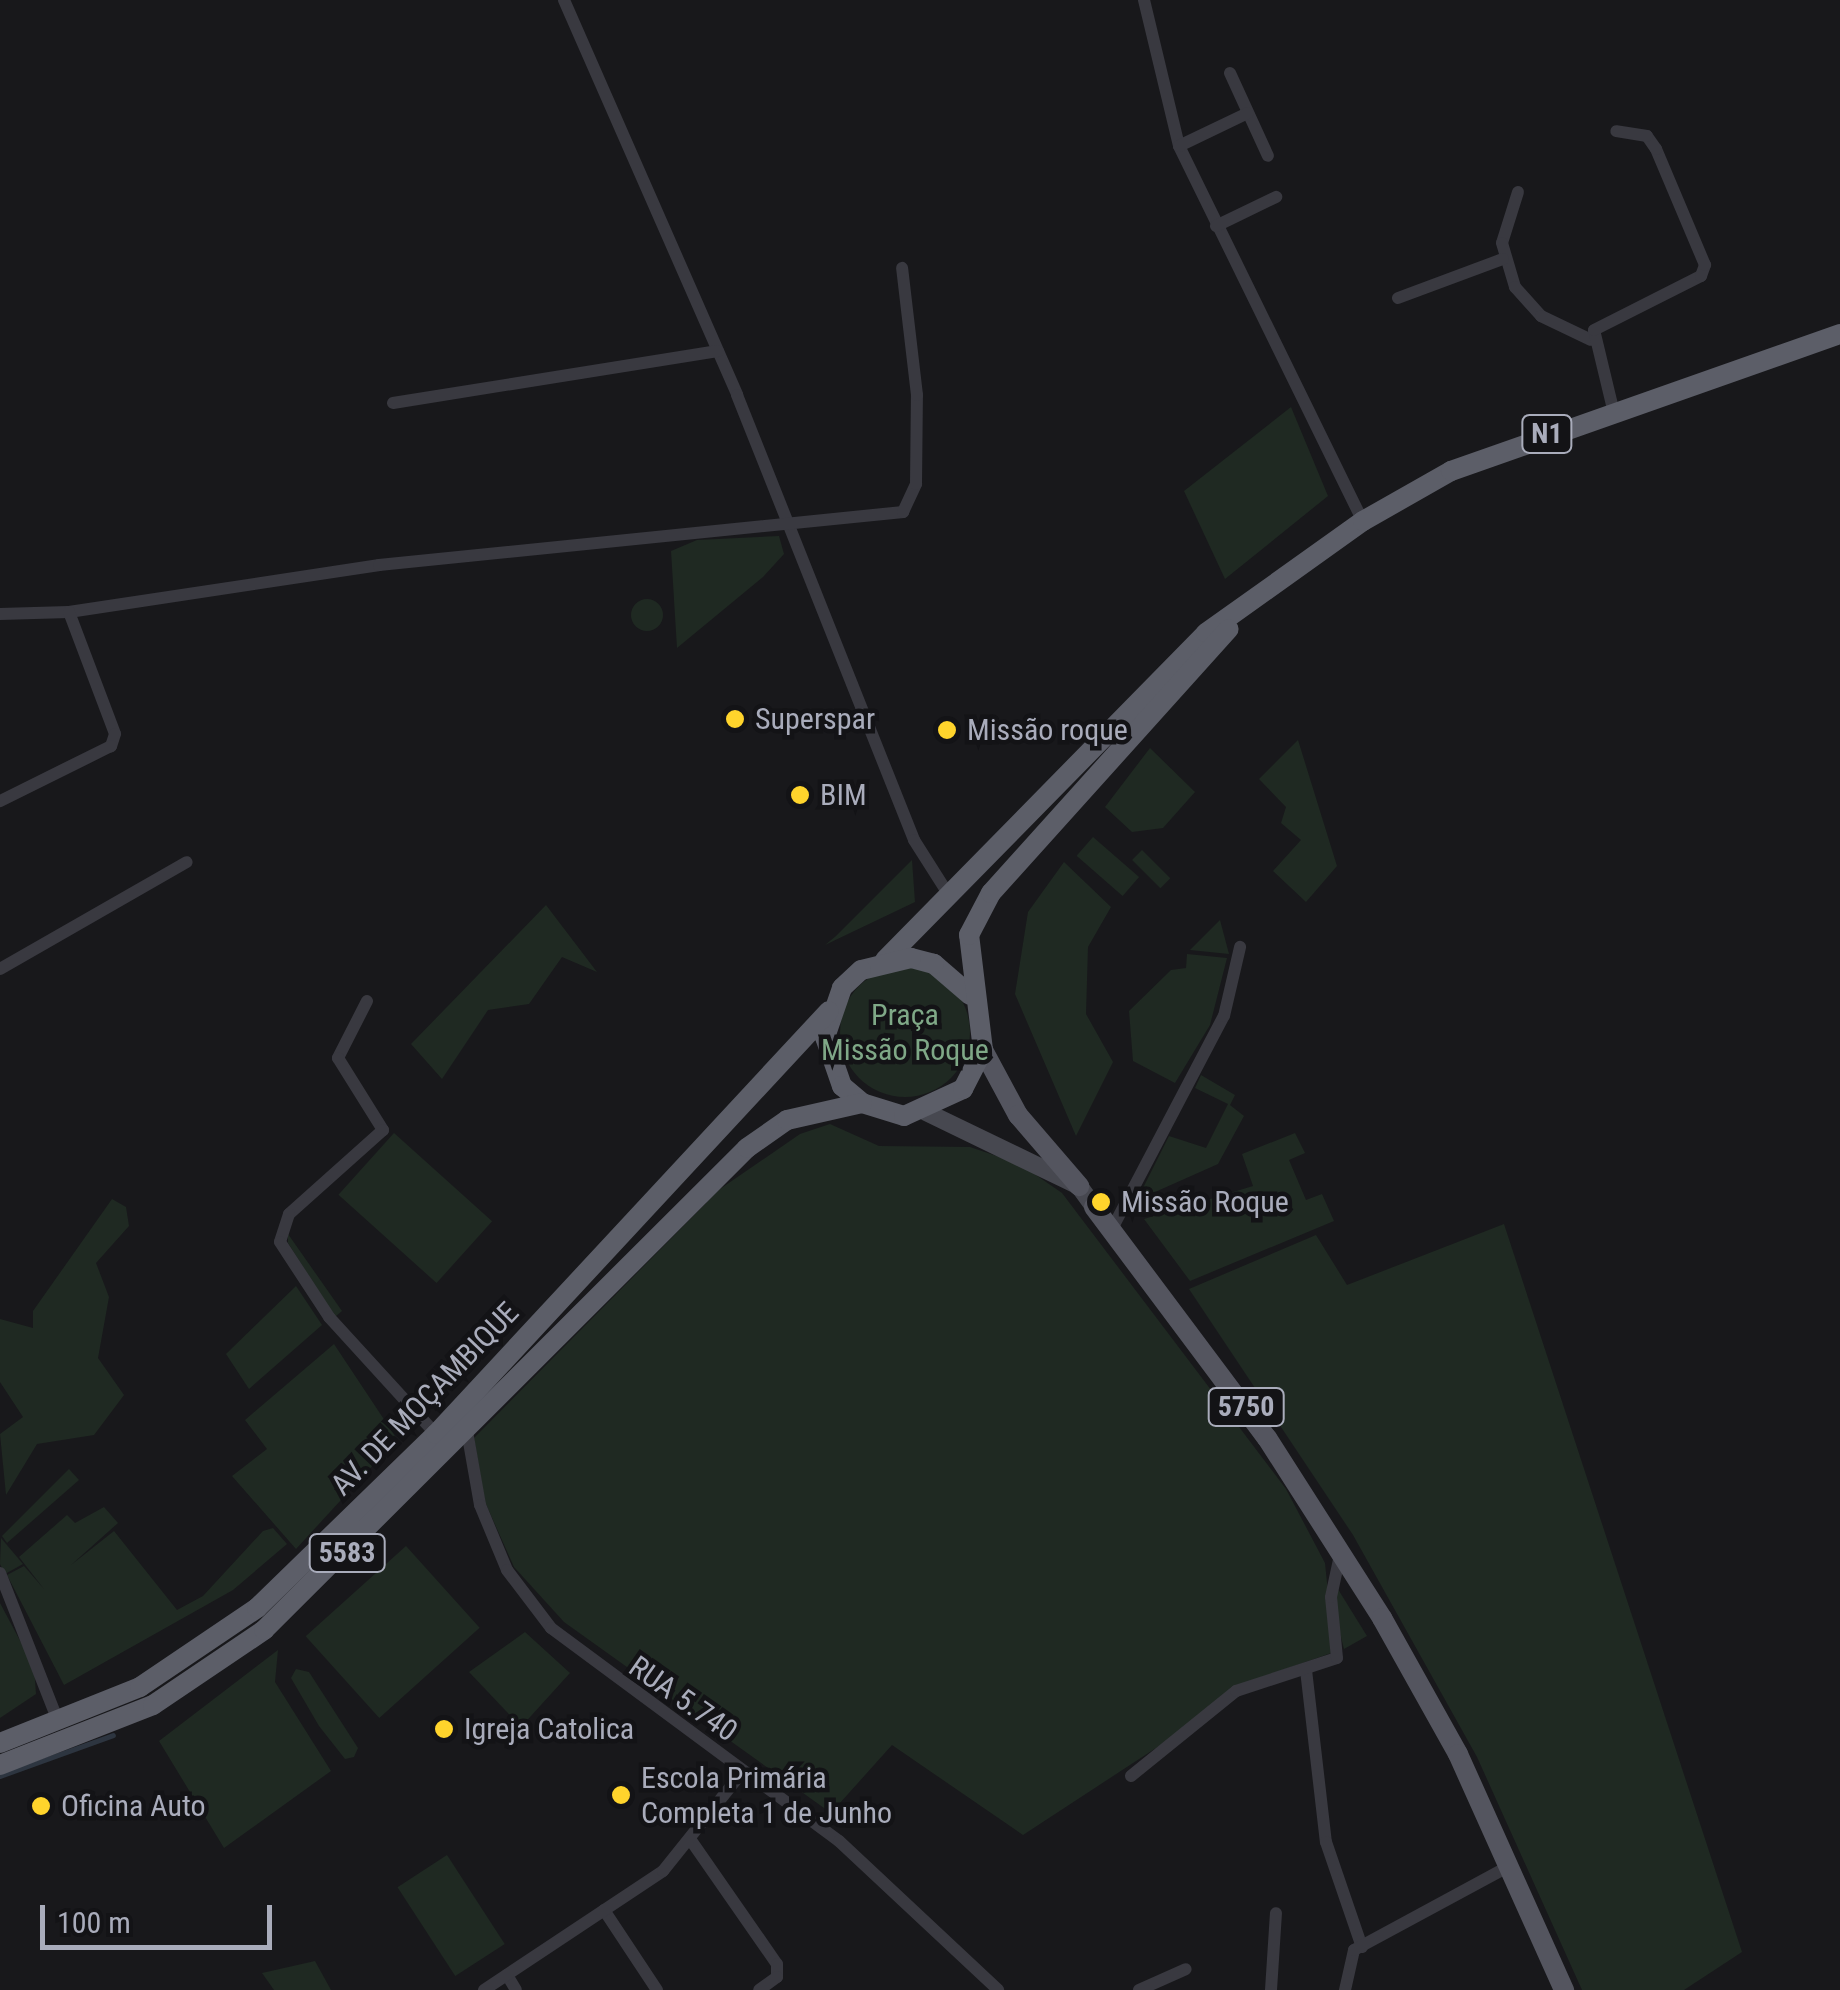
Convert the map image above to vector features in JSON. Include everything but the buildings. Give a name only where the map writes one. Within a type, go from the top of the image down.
[{"type":"highway","name":"N1","points":[[830,1011],[842,988],[885,960],[1142,693],[1275,580],[1363,520],[1451,471],[1613,409],[1840,334]]},
{"type":"highway","name":"N1","points":[[983,1050],[970,995],[969,935],[991,893],[1275,580]]},
{"type":"highway","points":[[885,960],[934,964],[970,995]]},
{"type":"highway","points":[[830,1011],[830,1062],[862,1103],[926,1112],[963,1089],[983,1050]]},
{"type":"highway","name":"AV. DE MOÇAMBIQUE","points":[[0,1743],[140,1687],[229,1630],[436,1434],[830,1011]]},
{"type":"highway","name":"AV. DE MOÇAMBIQUE","points":[[0,1765],[99,1730],[213,1670],[314,1586],[654,1232],[787,1120],[862,1103]]},
{"type":"main road","name":"5750","points":[[983,1050],[1018,1115],[1113,1227],[1340,1555],[1439,1717],[1511,1865],[1564,1990]]},
{"type":"main road","points":[[926,1112],[1079,1186]]},
{"type":"street","points":[[564,0],[718,351],[904,817],[947,892]]},
{"type":"street","points":[[1144,0],[1179,146],[1363,520]]},
{"type":"street","points":[[1230,73],[1268,156]]},
{"type":"street","points":[[1179,146],[1248,113]]},
{"type":"street","points":[[1591,340],[1601,324],[1705,272],[1656,149],[1647,136],[1616,131]]},
{"type":"street","points":[[1518,192],[1504,259],[1541,316],[1591,340],[1613,409]]},
{"type":"street","points":[[1216,226],[1276,197]]},
{"type":"street","points":[[1398,298],[1504,259]]},
{"type":"street","points":[[0,614],[69,612],[378,565],[787,520],[902,512],[912,502],[917,395],[902,268]]},
{"type":"street","points":[[393,403],[718,351]]},
{"type":"street","points":[[0,801],[114,740],[69,612]]},
{"type":"street","points":[[0,969],[187,862]]},
{"type":"street","points":[[1113,1227],[1224,1016],[1240,947]]},
{"type":"street","points":[[367,1001],[338,1058],[383,1130],[288,1214],[280,1242],[329,1317],[436,1434]]},
{"type":"street","name":"RUA 5.740","points":[[467,1431],[480,1505],[507,1570],[551,1628],[839,1841],[998,1990]]},
{"type":"street","points":[[1131,1776],[1236,1692],[1306,1670],[1339,1654],[1331,1597],[1340,1555]]},
{"type":"street","points":[[0,1573],[58,1721]]},
{"type":"street","points":[[1306,1670],[1326,1842],[1362,1947]]},
{"type":"street","points":[[484,1990],[663,1871],[743,1771]]},
{"type":"street","points":[[690,1839],[778,1964],[778,1977],[759,1990]]},
{"type":"street","points":[[1346,1990],[1347,1957],[1511,1865]]},
{"type":"street","points":[[604,1910],[657,1990]]},
{"type":"street","points":[[1271,1990],[1276,1914]]},
{"type":"street","points":[[1140,1990],[1186,1969]]},
{"type":"street","points":[[506,1976],[516,1990]]},
{"type":"green space","points":[[1291,407],[1328,496],[1225,579],[1184,491]]},
{"type":"green space","points":[[779,536],[784,554],[763,577],[677,648],[671,551],[697,540]]},
{"type":"green space","points":[[647,599],[658,604],[663,615],[658,626],[647,631],[636,626],[631,615],[636,604]]},
{"type":"green space","points":[[1298,740],[1337,866],[1306,902],[1273,871],[1301,840],[1281,823],[1286,807],[1259,779]]},
{"type":"green space","points":[[1150,748],[1195,792],[1163,828],[1132,832],[1105,807]]},
{"type":"green space","points":[[1093,837],[1139,877],[1123,896],[1077,856]]},
{"type":"green space","points":[[1142,850],[1170,878],[1160,888],[1132,860]]},
{"type":"green space","points":[[912,860],[915,902],[825,945],[836,936]]},
{"type":"green space","points":[[1064,862],[1111,907],[1088,947],[1086,1014],[1113,1062],[1076,1136],[1015,994],[1028,912]]},
{"type":"green space","points":[[546,905],[597,972],[562,957],[529,1004],[488,1010],[442,1079],[411,1044]]},
{"type":"green space","points":[[1220,920],[1229,954],[1190,950]]},
{"type":"green space","points":[[1187,954],[1227,958],[1210,1025],[1175,1083],[1133,1061],[1129,1011],[1171,970],[1186,968]]},
{"type":"green space","name":"Praça Missão Roque","points":[[905,967],[930,972],[951,986],[965,1007],[970,1032],[965,1057],[951,1078],[930,1092],[905,1097],[880,1092],[859,1078],[845,1057],[840,1032],[845,1007],[859,986],[880,972]]},
{"type":"green space","points":[[1201,1075],[1235,1095],[1230,1105],[1244,1116],[1218,1164],[1137,1200],[1169,1136],[1206,1148],[1228,1104],[1195,1088]]},
{"type":"green space","points":[[830,1124],[879,1146],[970,1147],[1020,1164],[1062,1193],[1286,1489],[1325,1563],[1334,1652],[1266,1676],[1023,1835],[892,1745],[831,1813],[564,1622],[514,1567],[485,1502],[474,1438],[720,1189],[800,1134]]},
{"type":"green space","points":[[394,1133],[492,1221],[437,1283],[338,1195]]},
{"type":"green space","points":[[1295,1133],[1305,1153],[1289,1160],[1306,1200],[1322,1194],[1334,1221],[1190,1281],[1144,1219],[1253,1186],[1242,1154]]},
{"type":"green space","points":[[112,1199],[126,1207],[129,1226],[96,1263],[109,1297],[98,1358],[124,1395],[94,1435],[37,1444],[6,1495],[0,1434],[23,1417],[0,1382],[0,1319],[33,1328],[33,1311]]},
{"type":"green space","points":[[1504,1224],[1742,1952],[1684,1990],[1582,1990],[1477,1757],[1353,1535],[1189,1289],[1316,1235],[1347,1285]]},
{"type":"green space","points":[[288,1234],[342,1311],[335,1317],[288,1243]]},
{"type":"green space","points":[[296,1286],[322,1325],[249,1389],[226,1354]]},
{"type":"green space","points":[[334,1344],[397,1439],[296,1549],[232,1476],[267,1449],[245,1420]]},
{"type":"green space","points":[[69,1469],[79,1480],[7,1543],[2,1536]]},
{"type":"green space","points":[[104,1507],[118,1523],[71,1565],[114,1531],[177,1610],[203,1596],[263,1531],[273,1528],[287,1544],[233,1590],[64,1685],[7,1575],[24,1566],[44,1589],[19,1557],[67,1515],[75,1523]]},
{"type":"green space","points":[[1,1538],[23,1564],[5,1574],[0,1564]]},
{"type":"green space","points":[[406,1546],[480,1628],[379,1718],[306,1636]]},
{"type":"green space","points":[[1336,1586],[1367,1636],[1344,1649],[1335,1613]]},
{"type":"green space","points":[[0,1603],[34,1667],[36,1694],[0,1718]]},
{"type":"green space","points":[[525,1632],[570,1673],[521,1727],[469,1672]]},
{"type":"green space","points":[[278,1650],[275,1682],[331,1771],[224,1848],[159,1741]]},
{"type":"green space","points":[[296,1669],[309,1672],[358,1748],[354,1757],[345,1759],[319,1726],[291,1678]]},
{"type":"green space","points":[[447,1855],[505,1944],[455,1976],[398,1887]]},
{"type":"green space","points":[[315,1961],[331,1990],[274,1990],[262,1973]]},
{"type":"waterway","points":[[0,1776],[113,1735]]},
{"type":"place","name":"Superspar","points":[[735,719]]},
{"type":"place","name":"Missão roque","points":[[947,730]]},
{"type":"place","name":"BIM","points":[[800,795]]},
{"type":"place","name":"Missão Roque","points":[[1101,1202]]},
{"type":"place","name":"Igreja Catolica","points":[[444,1729]]},
{"type":"place","name":"Escola Primária Completa 1 de Junho","points":[[621,1795]]},
{"type":"place","name":"Oficina Auto","points":[[41,1806]]}]
